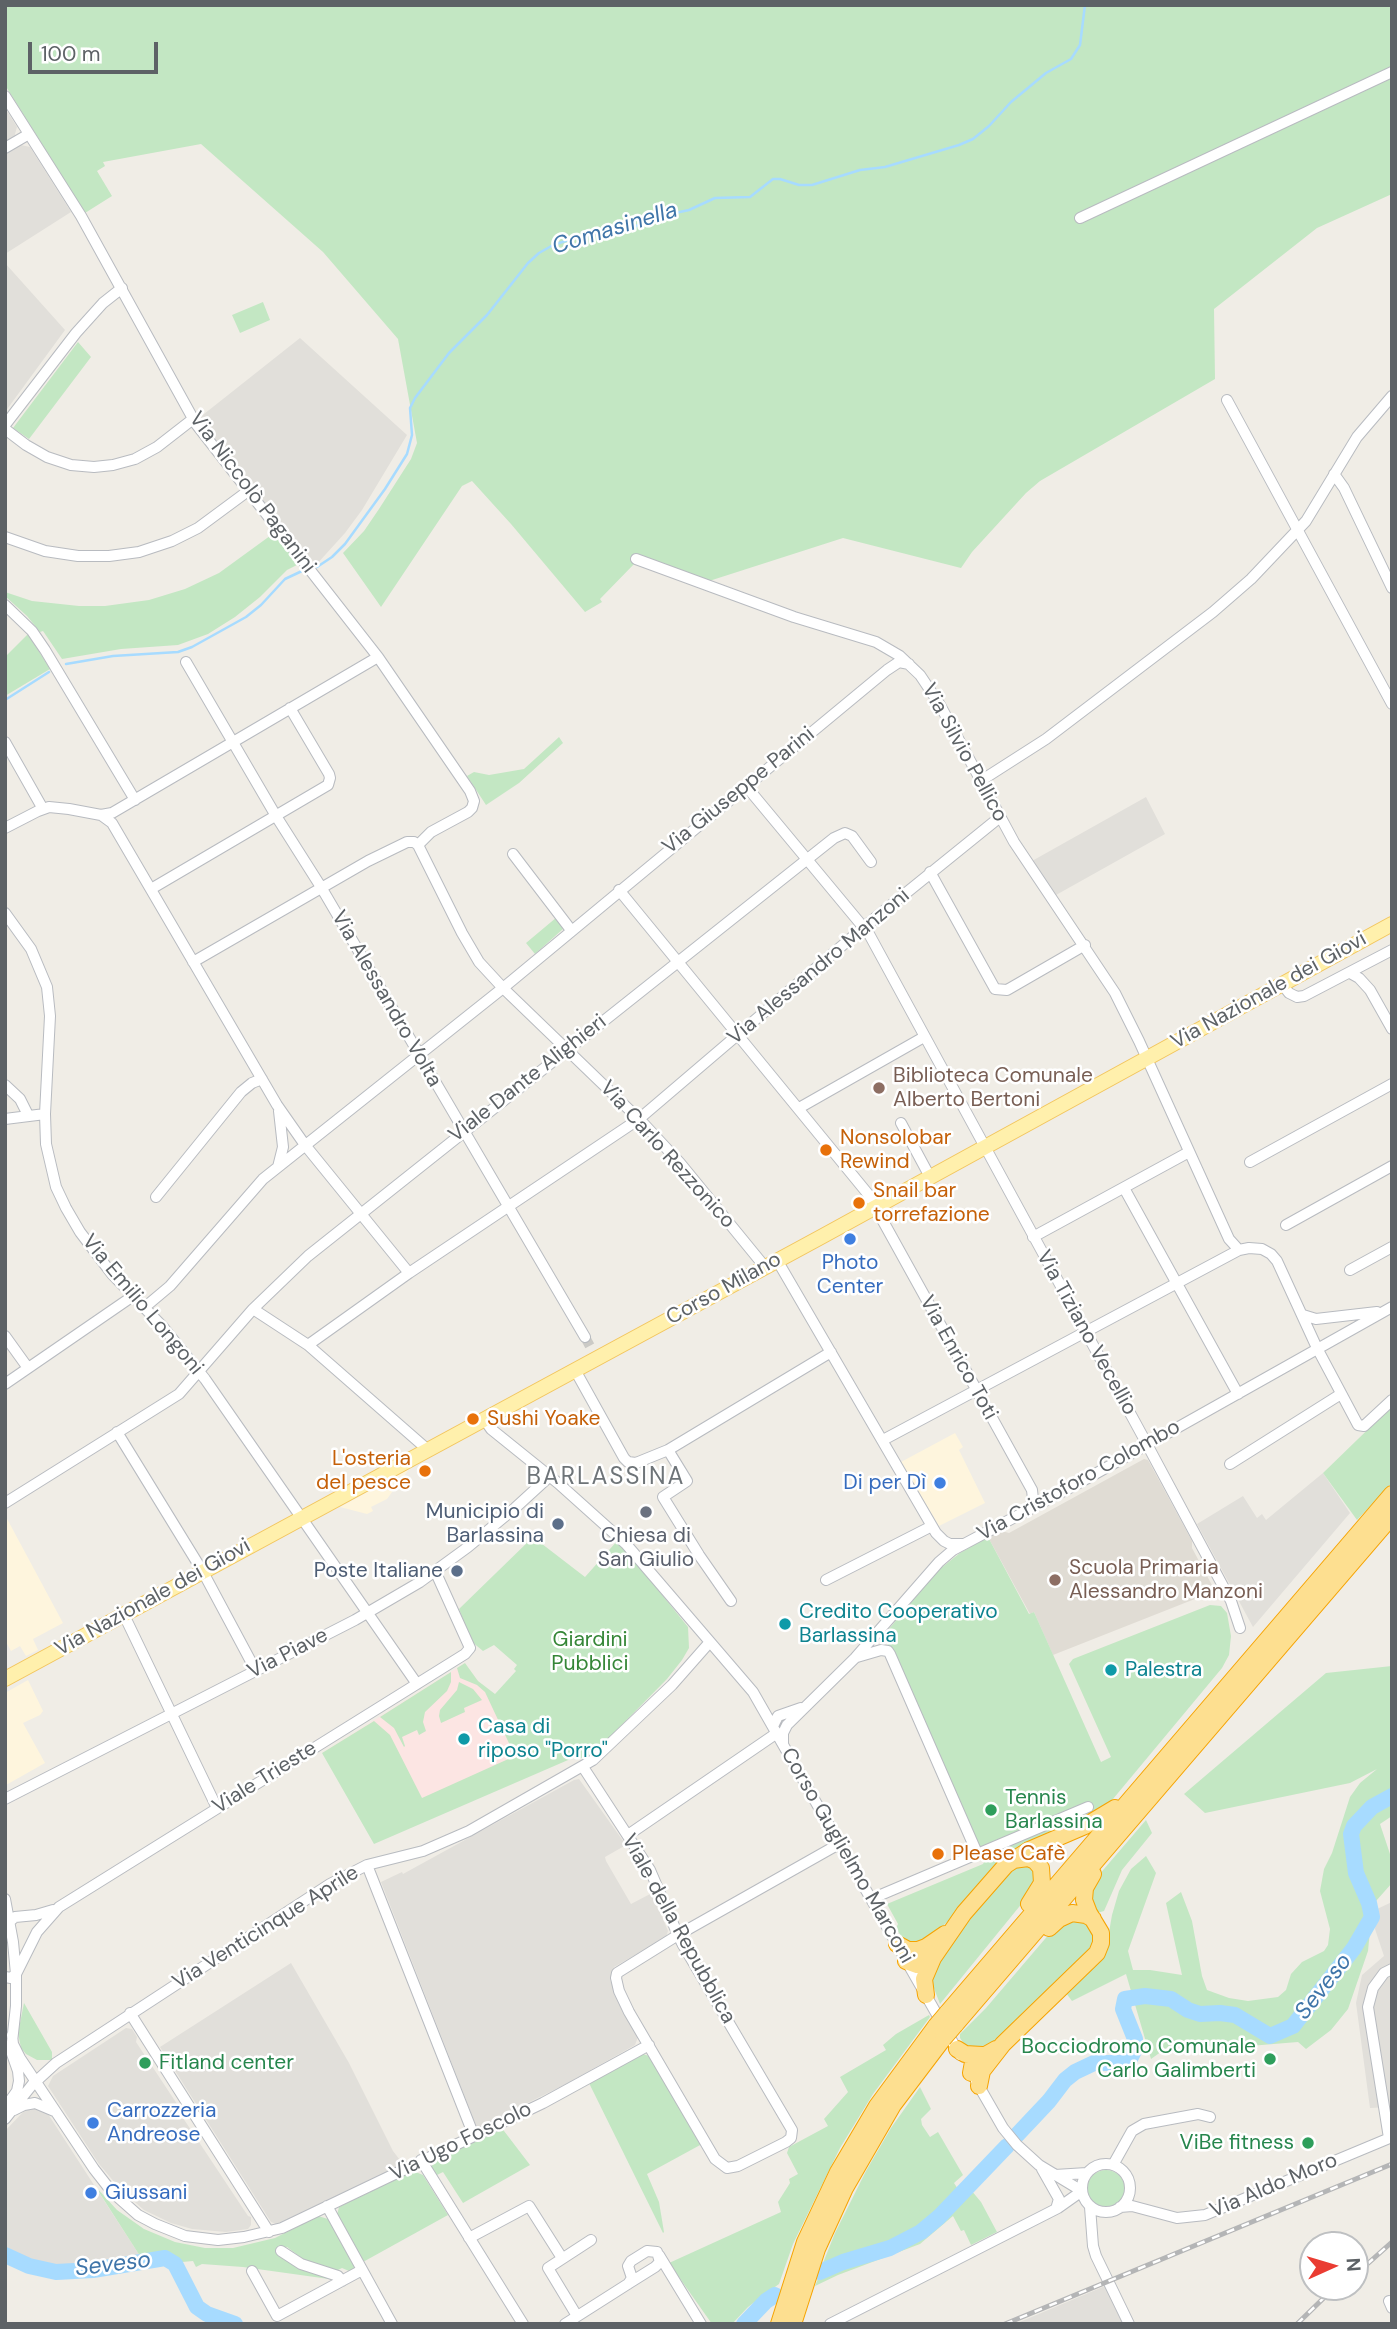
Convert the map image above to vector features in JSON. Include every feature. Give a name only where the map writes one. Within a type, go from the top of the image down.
[{"type":"highway","points":[[998,1965],[1144,1784],[1392,1494]]},
{"type":"highway","points":[[966,2058],[951,2019],[1135,1815],[1392,1516]]},
{"type":"highway","points":[[926,1995],[924,1979],[933,1958],[953,1928],[1011,1860],[1101,1818],[1144,1784]]},
{"type":"highway","points":[[779,2324],[816,2215],[856,2138],[887,2090],[1003,2043],[1094,1958],[1100,1948],[1101,1938],[1098,1925],[1084,1900],[1085,1888],[1135,1815]]},
{"type":"highway","points":[[998,1965],[1018,1917],[1038,1892],[1043,1878],[1041,1868],[1035,1861],[1020,1858],[1011,1860]]},
{"type":"highway","points":[[998,1965],[1065,1915],[1078,1913],[1093,1919]]},
{"type":"highway","points":[[911,1961],[953,1928]]},
{"type":"highway","points":[[897,1944],[908,1950],[911,1961],[917,1965],[933,1958]]},
{"type":"highway","points":[[793,2324],[810,2267],[836,2205],[868,2146],[904,2090],[966,2058]]},
{"type":"main road","name":"Via Nazionale dei Giovi","points":[[1147,1059],[1392,924]]},
{"type":"main road","name":"Corso Milano","points":[[301,1517],[575,1370],[594,1354],[876,1207],[1147,1059]]},
{"type":"main road","name":"Via Nazionale dei Giovi","points":[[5,1679],[301,1517]]},
{"type":"street","points":[[1080,218],[1392,72]]},
{"type":"street","name":"Via Niccolò Paganini","points":[[5,96],[81,216],[193,419],[378,657],[470,792],[473,805],[468,812],[431,832],[418,845]]},
{"type":"street","points":[[5,148],[29,134]]},
{"type":"street","points":[[122,288],[103,303],[76,332],[5,427],[47,457],[71,465],[94,467],[135,459],[157,447],[193,419]]},
{"type":"street","points":[[982,780],[1046,739],[1213,612],[1271,559],[1312,513],[1368,421],[1392,396]]},
{"type":"street","points":[[1227,400],[1392,704]]},
{"type":"street","points":[[1334,474],[1344,488],[1392,588]]},
{"type":"street","points":[[5,537],[45,551],[78,556],[139,552],[173,541],[198,528],[248,491]]},
{"type":"street","name":"Via Silvio Pellico","points":[[636,559],[794,617],[876,642],[891,649],[911,665],[928,685],[1000,817],[1033,871],[1115,993],[1226,1234],[1239,1250]]},
{"type":"street","points":[[5,605],[32,631],[135,800]]},
{"type":"street","points":[[5,828],[43,809],[58,807],[105,815],[378,657]]},
{"type":"street","name":"Via Alessandro Volta","points":[[186,662],[584,1337]]},
{"type":"street","name":"Via Giuseppe Parini","points":[[145,1307],[170,1286],[257,1184],[277,1167],[503,988],[893,665],[905,662],[911,665]]},
{"type":"street","points":[[151,889],[326,787],[330,779],[290,708]]},
{"type":"street","points":[[5,742],[43,809]]},
{"type":"street","name":"Via Tiziano Vecellio","points":[[746,786],[864,927],[1147,1444],[1235,1609],[1240,1628]]},
{"type":"street","points":[[105,815],[277,1105],[305,1145],[409,1273]]},
{"type":"street","name":"Via Alessandro Manzoni","points":[[308,1345],[409,1273],[639,1119],[864,927],[1000,817]]},
{"type":"street","name":"Viale Dante Alighieri","points":[[5,1503],[179,1394],[253,1309],[308,1256],[834,838],[845,833],[855,839],[871,862]]},
{"type":"street","points":[[193,962],[321,887],[407,842],[418,845]]},
{"type":"street","name":"Via Carlo Rezzonico","points":[[418,845],[479,962],[639,1119],[771,1263],[831,1352],[939,1537]]},
{"type":"street","points":[[513,854],[571,930]]},
{"type":"street","points":[[930,872],[995,989],[1007,990],[1085,946]]},
{"type":"street","name":"Via Enrico Toti","points":[[619,890],[857,1179],[876,1207],[1032,1490],[1028,1510]]},
{"type":"street","name":"Via Emilio Longoni","points":[[5,913],[31,949],[47,987],[50,1025],[46,1144],[56,1187],[66,1208],[98,1257],[145,1307],[198,1371],[417,1684]]},
{"type":"street","points":[[1282,984],[1289,993],[1297,997],[1304,996],[1392,950]]},
{"type":"street","points":[[1367,964],[1366,974],[1370,990]]},
{"type":"street","points":[[1350,973],[1370,990],[1392,1029]]},
{"type":"street","points":[[799,1108],[925,1037]]},
{"type":"street","points":[[156,1197],[241,1091],[262,1079]]},
{"type":"street","points":[[1250,1162],[1392,1084]]},
{"type":"street","points":[[5,1085],[20,1099],[27,1115]]},
{"type":"street","points":[[277,1105],[283,1147],[277,1167]]},
{"type":"street","points":[[5,1119],[45,1114]]},
{"type":"street","points":[[901,1123],[930,1177]]},
{"type":"street","points":[[1033,1237],[1189,1152]]},
{"type":"street","points":[[1286,1224],[1392,1167]]},
{"type":"street","points":[[1124,1188],[1238,1394]]},
{"type":"street","points":[[1350,1270],[1392,1247]]},
{"type":"street","points":[[883,1440],[1239,1250],[1253,1248],[1271,1254],[1284,1271],[1317,1348],[1358,1425],[1364,1426],[1392,1401]]},
{"type":"street","points":[[5,1384],[133,1296]]},
{"type":"street","points":[[253,1309],[308,1345],[428,1450]]},
{"type":"street","points":[[1303,1315],[1317,1319],[1387,1309]]},
{"type":"street","name":"Via Cristoforo Colombo","points":[[628,1835],[774,1726],[778,1716],[788,1717],[806,1705],[855,1658],[939,1562],[963,1544],[1238,1394],[1387,1309]]},
{"type":"street","points":[[5,1336],[28,1368]]},
{"type":"street","points":[[575,1370],[624,1458],[628,1462],[636,1463],[668,1450],[831,1352]]},
{"type":"street","points":[[1230,1464],[1340,1394]]},
{"type":"street","name":"Corso Guglielmo Marconi","points":[[484,1419],[491,1429],[554,1479],[626,1544],[746,1683],[762,1705],[897,1944]]},
{"type":"street","points":[[117,1432],[203,1572],[256,1671]]},
{"type":"street","points":[[668,1450],[687,1481],[663,1497],[730,1601]]},
{"type":"street","name":"Via Piave","points":[[5,1799],[367,1613],[436,1573],[554,1479]]},
{"type":"street","points":[[826,1580],[932,1526]]},
{"type":"street","points":[[939,1537],[950,1544],[963,1544]]},
{"type":"street","points":[[939,1537],[942,1550],[939,1562]]},
{"type":"street","name":"Viale Trieste","points":[[9,1914],[36,1916],[59,1907],[465,1654],[470,1648],[436,1573]]},
{"type":"street","points":[[124,1615],[217,1808]]},
{"type":"street","name":"Via Venticinque Aprile","points":[[6,2114],[56,2063],[330,1884],[367,1865],[447,1841],[481,1825],[583,1767],[657,1700],[709,1643]]},
{"type":"street","points":[[855,1658],[881,1650],[890,1654],[977,1853]]},
{"type":"street","points":[[762,1705],[788,1717],[783,1744]]},
{"type":"street","name":"Viale della Repubblica","points":[[583,1767],[650,1870],[678,1935],[792,2130],[791,2138],[738,2166],[722,2167],[649,2045]]},
{"type":"street","points":[[871,1899],[1088,1807]]},
{"type":"street","points":[[649,2045],[619,1991],[617,1973],[678,1935],[839,1844]]},
{"type":"street","points":[[367,1865],[474,2136]]},
{"type":"street","name":"Viale Trieste","points":[[10,1976],[47,1919],[59,1907]]},
{"type":"street","points":[[6,2114],[19,2081],[10,2051],[16,1988],[10,1976],[9,1914]]},
{"type":"street","name":"Corso Guglielmo Marconi","points":[[911,1961],[926,1995],[966,2058],[1009,2136],[1039,2165],[1082,2190]]},
{"type":"street","points":[[1390,2138],[1368,2007],[1373,1988],[1384,1973],[1392,1969]]},
{"type":"street","points":[[130,2013],[269,2232]]},
{"type":"street","name":"Via Ugo Foscolo","points":[[12,2035],[13,2046],[20,2058],[112,2192],[138,2215],[155,2224],[185,2236],[201,2239],[230,2239],[269,2232],[543,2103],[649,2045]]},
{"type":"street","points":[[20,2058],[42,2066],[56,2063]]},
{"type":"street","points":[[6,2114],[35,2103],[48,2106],[59,2116]]},
{"type":"street","points":[[1113,2165],[1132,2131],[1143,2124],[1198,2115],[1210,2117]]},
{"type":"street","name":"Via Aldo Moro","points":[[1116,2209],[1132,2206],[1177,2218],[1205,2215],[1390,2138]]},
{"type":"street","points":[[421,2160],[523,2324]]},
{"type":"street","points":[[1039,2165],[1059,2199],[1057,2209]]},
{"type":"street","points":[[1054,2175],[1087,2173],[1099,2165],[1113,2165],[1125,2174],[1129,2194],[1101,2222],[1093,2235]]},
{"type":"street","points":[[830,2324],[1057,2209],[1082,2190],[1087,2173]]},
{"type":"street","points":[[1129,2187],[1154,2211]]},
{"type":"street","points":[[1082,2190],[1089,2206],[1096,2256],[1129,2324]]},
{"type":"street","points":[[327,2206],[391,2323]]},
{"type":"street","points":[[469,2238],[529,2206],[562,2258]]},
{"type":"street","points":[[1057,2209],[1089,2206],[1100,2212],[1116,2209]]},
{"type":"street","points":[[577,2316],[548,2271],[550,2266],[590,2240]]},
{"type":"street","points":[[628,2284],[632,2278],[628,2266],[631,2260],[650,2250],[659,2255],[701,2324]]},
{"type":"street","points":[[281,2252],[301,2264],[338,2276],[342,2281]]},
{"type":"street","points":[[565,2324],[658,2265],[659,2255]]},
{"type":"street","points":[[251,2271],[277,2316],[362,2270]]},
{"type":"shaded area","points":[[5,108],[17,127],[15,134],[21,145],[30,147],[71,212],[5,254]]},
{"type":"shaded area","points":[[5,263],[65,330],[5,412]]},
{"type":"shaded area","points":[[300,338],[407,435],[362,510],[316,565],[303,553],[199,418]]},
{"type":"shaded area","points":[[1146,797],[1165,834],[1056,895],[1032,861]]},
{"type":"shaded area","points":[[955,1433],[963,1447],[959,1450],[985,1503],[939,1526],[901,1462]]},
{"type":"shaded area","points":[[1144,1459],[1148,1460],[1192,1541],[1192,1548],[1213,1587],[1210,1593],[1053,1655],[1034,1612],[1030,1614],[988,1537],[1002,1531],[1009,1533]]},
{"type":"shaded area","points":[[409,1469],[387,1499],[371,1507],[373,1511],[367,1514],[340,1507]]},
{"type":"shaded area","points":[[1323,1473],[1350,1513],[1253,1627],[1197,1524],[1243,1496],[1257,1518],[1262,1514],[1266,1520]]},
{"type":"shaded area","points":[[5,1515],[63,1623],[33,1639],[38,1650],[26,1656],[20,1646],[11,1651],[5,1640]]},
{"type":"shaded area","points":[[465,1663],[478,1681],[512,1708],[525,1758],[410,1807],[322,1753]]},
{"type":"shaded area","points":[[28,1680],[43,1711],[23,1723],[45,1763],[6,1785],[5,1693]]},
{"type":"shaded area","points":[[579,1779],[626,1845],[605,1857],[631,1904],[652,1893],[668,1931],[666,1937],[614,1967],[610,1980],[638,2037],[635,2045],[566,2084],[477,2128],[381,1882],[402,1872],[403,1874]]},
{"type":"shaded area","points":[[1392,1902],[1392,2107],[1370,2108],[1356,2003],[1362,1975],[1384,1956],[1375,1929],[1377,1909]]},
{"type":"shaded area","points":[[291,1963],[349,2063],[393,2151],[403,2164],[279,2225],[271,2222],[160,2047]]},
{"type":"shaded area","points":[[126,2028],[132,2029],[137,2037],[136,2042],[185,2116],[183,2118],[251,2217],[248,2229],[226,2232],[192,2229],[171,2223],[144,2210],[121,2190],[99,2164],[48,2086],[53,2076]]},
{"type":"shaded area","points":[[35,2108],[48,2114],[140,2256],[65,2268],[22,2259],[5,2250],[5,2131],[24,2111]]},
{"type":"shaded area","points":[[1105,2286],[1124,2324],[1015,2324]]},
{"type":"green space","points":[[5,5],[1392,5],[1392,194],[1317,228],[1214,309],[1215,379],[1040,481],[972,552],[961,568],[843,538],[706,582],[636,562],[600,599],[602,602],[585,612],[472,481],[462,486],[381,607],[343,553],[364,531],[379,509],[411,459],[417,443],[398,339],[323,252],[201,144],[103,162],[105,166],[97,171],[112,196],[85,213],[5,85]]},
{"type":"green space","points":[[263,302],[270,320],[240,333],[232,315]]},
{"type":"green space","points":[[78,342],[91,357],[29,439],[13,428]]},
{"type":"green space","points":[[274,533],[299,564],[287,570],[235,617],[208,634],[178,645],[121,649],[62,659],[43,631],[40,632],[5,596],[5,592],[32,601],[79,606],[105,606],[149,600],[185,589],[219,573]]},
{"type":"green space","points":[[28,634],[50,669],[5,696],[5,657]]},
{"type":"green space","points":[[559,737],[563,743],[519,783],[486,805],[467,776],[474,772],[489,775],[524,769]]},
{"type":"green space","points":[[557,917],[563,929],[535,954],[526,943]]},
{"type":"green space","points":[[1392,1406],[1392,1483],[1357,1520],[1323,1473]]},
{"type":"green space","name":"Giardini Pubblici","points":[[533,1537],[585,1577],[618,1540],[688,1627],[689,1648],[667,1679],[588,1756],[577,1759],[575,1757],[374,1844],[322,1753],[374,1721],[390,1735],[422,1798],[515,1756],[485,1692],[477,1685],[460,1678],[457,1668],[465,1663],[478,1681],[495,1694],[516,1671],[514,1669],[517,1665],[494,1645],[483,1651],[471,1641],[459,1609]]},
{"type":"green space","points":[[988,1537],[1029,1614],[1034,1612],[1101,1762],[1111,1757],[1069,1664],[1073,1659],[1210,1605],[1221,1606],[1227,1613],[1231,1636],[1229,1655],[1222,1668],[1113,1799],[1103,1808],[1055,1835],[965,1904],[928,1941],[911,1944],[896,1928],[898,1924],[887,1904],[983,1864],[989,1853],[980,1849],[884,1635],[936,1572],[960,1553]]},
{"type":"green space","points":[[1392,1666],[1392,1816],[1380,1824],[1392,1860],[1392,1883],[1376,1901],[1368,1951],[1348,2009],[1331,2030],[1306,2049],[1298,2042],[1213,2049],[1203,2040],[1172,2044],[1151,2059],[1126,1974],[1072,2001],[1066,1993],[1107,1944],[1119,1891],[1131,1869],[1146,1856],[1156,1873],[1128,1951],[1133,1970],[1182,1975],[1166,1903],[1181,1892],[1192,1921],[1207,1990],[1248,2001],[1278,1997],[1286,1990],[1291,1974],[1302,1962],[1324,1951],[1328,1945],[1330,1929],[1320,1891],[1324,1869],[1350,1797],[1360,1783],[1377,1769],[1350,1783],[1205,1813],[1184,1794],[1326,1673]]},
{"type":"green space","points":[[451,1672],[447,1691],[425,1712],[423,1722],[426,1731],[419,1735],[417,1730],[402,1737],[404,1747],[394,1728],[380,1717]]},
{"type":"green space","points":[[459,1682],[473,1689],[482,1700],[464,1708],[465,1712],[441,1723],[440,1710],[457,1690]]},
{"type":"green space","points":[[1146,1820],[1152,1833],[1122,1870],[1104,1911],[1097,1913],[1089,1892],[1098,1876]]},
{"type":"green space","points":[[1015,1864],[1036,1867],[1032,1891],[940,2004],[932,1983],[934,1968],[963,1925]]},
{"type":"green space","points":[[1078,1918],[1093,1929],[1094,1949],[995,2043],[982,2049],[969,2048],[964,2044],[960,2034],[986,2008],[1056,1926]]},
{"type":"green space","points":[[24,2003],[52,2052],[52,2060],[37,2060],[21,2048],[18,2033]]},
{"type":"green space","points":[[929,2015],[873,2094],[840,2148],[793,2244],[779,2284],[748,2307],[732,2324],[712,2324],[669,2263],[781,2212],[778,2202],[790,2183],[789,2179],[798,2174],[787,2153],[789,2147],[828,2126],[824,2119],[848,2092],[840,2077],[886,2050],[883,2045],[896,2034]]},
{"type":"green space","points":[[643,2054],[649,2056],[702,2144],[647,2174],[659,2202],[663,2233],[589,2083]]},
{"type":"green space","points":[[920,2087],[931,2109],[921,2119],[922,2125],[930,2137],[938,2132],[963,2175],[954,2183],[958,2189],[955,2195],[921,2227],[897,2240],[869,2251],[823,2263],[866,2171],[891,2128]]},
{"type":"green space","points":[[501,2127],[530,2165],[463,2203],[443,2172],[435,2176],[431,2168],[434,2159]]},
{"type":"green space","points":[[1106,2170],[1119,2176],[1125,2189],[1119,2202],[1106,2208],[1093,2202],[1087,2189],[1093,2176]]},
{"type":"green space","points":[[413,2171],[423,2175],[448,2215],[363,2262],[337,2215],[339,2207]]},
{"type":"green space","points":[[95,2186],[117,2210],[144,2229],[175,2242],[205,2248],[233,2248],[275,2238],[318,2216],[328,2219],[355,2268],[349,2271],[342,2268],[334,2272],[308,2263],[287,2247],[281,2251],[283,2259],[329,2279],[243,2267],[202,2264],[196,2267],[193,2261],[182,2262],[185,2272],[179,2259],[171,2253],[140,2256]]},
{"type":"green space","points":[[971,2190],[981,2202],[997,2232],[971,2245],[953,2216],[920,2244],[815,2286],[818,2279],[831,2272],[921,2237]]},
{"type":"waterway","name":"Comasinella","points":[[317,567],[345,544],[407,454],[412,435],[410,408],[415,398],[449,353],[487,315],[539,253],[578,237],[627,230],[657,217],[689,210],[715,198],[750,197],[773,179],[812,185],[860,170],[885,167],[973,139],[1046,73],[1071,59],[1080,45],[1085,5]]},
{"type":"waterway","name":"Comasinella","points":[[66,664],[113,656],[178,652],[192,647],[246,617],[285,579],[302,571]]},
{"type":"waterway","name":"Comasinella","points":[[5,700],[49,672]]},
{"type":"waterway","name":"Seveso","points":[[1016,2136],[1075,2072],[1094,2063],[1123,2063],[1130,2059],[1135,2039],[1123,2009],[1125,1999],[1145,1996],[1171,1999],[1200,2014],[1235,2015],[1270,2036],[1293,2026],[1354,1948],[1372,1917],[1356,1873],[1351,1834],[1354,1826],[1372,1807],[1392,1796]]},
{"type":"waterway","name":"Seveso","points":[[820,2272],[890,2248],[921,2232],[939,2217],[1007,2146]]},
{"type":"waterway","name":"Seveso","points":[[5,2255],[29,2266],[56,2272],[93,2270],[165,2258],[175,2264],[197,2307],[207,2314],[235,2324]]},
{"type":"waterway","name":"Seveso","points":[[744,2324],[775,2295]]},
{"type":"tunnel","points":[[585,1337],[592,1350]]},
{"type":"railway","points":[[1005,2324],[1392,2164]]},
{"type":"railway","points":[[1369,2263],[1392,2242]]},
{"type":"railway","points":[[1297,2324],[1321,2301]]},
{"type":"place","name":"Biblioteca Comunale Alberto Bertoni","points":[[879,1088]]},
{"type":"place","name":"Nonsolobar Rewind","points":[[826,1150]]},
{"type":"place","name":"Snail bar torrefazione","points":[[859,1203]]},
{"type":"place","name":"Photo Center","points":[[850,1239]]},
{"type":"place","name":"Sushi Yoake","points":[[473,1419]]},
{"type":"place","name":"L'osteria del pesce","points":[[425,1471]]},
{"type":"place","name":"Di per Dì","points":[[940,1483]]},
{"type":"place","name":"Chiesa di San Giulio","points":[[646,1512]]},
{"type":"place","name":"Municipio di Barlassina","points":[[558,1524]]},
{"type":"place","name":"Poste Italiane","points":[[457,1571]]},
{"type":"place","name":"Scuola Primaria Alessandro Manzoni","points":[[1055,1580]]},
{"type":"place","name":"Credito Cooperativo Barlassina","points":[[785,1624]]},
{"type":"place","name":"Palestra","points":[[1111,1670]]},
{"type":"place","name":"Casa di riposo \"Porro\"","points":[[464,1739]]},
{"type":"place","name":"Tennis Barlassina","points":[[991,1810]]},
{"type":"place","name":"Please Cafè","points":[[938,1854]]},
{"type":"place","name":"Bocciodromo Comunale Carlo Galimberti","points":[[1270,2059]]},
{"type":"place","name":"Fitland center","points":[[145,2063]]},
{"type":"place","name":"Carrozzeria Andreose","points":[[93,2123]]},
{"type":"place","name":"ViBe fitness","points":[[1308,2143]]},
{"type":"place","name":"Giussani","points":[[91,2193]]},
{"type":"district","name":"BARLASSINA","points":[[606,1478]]}]
